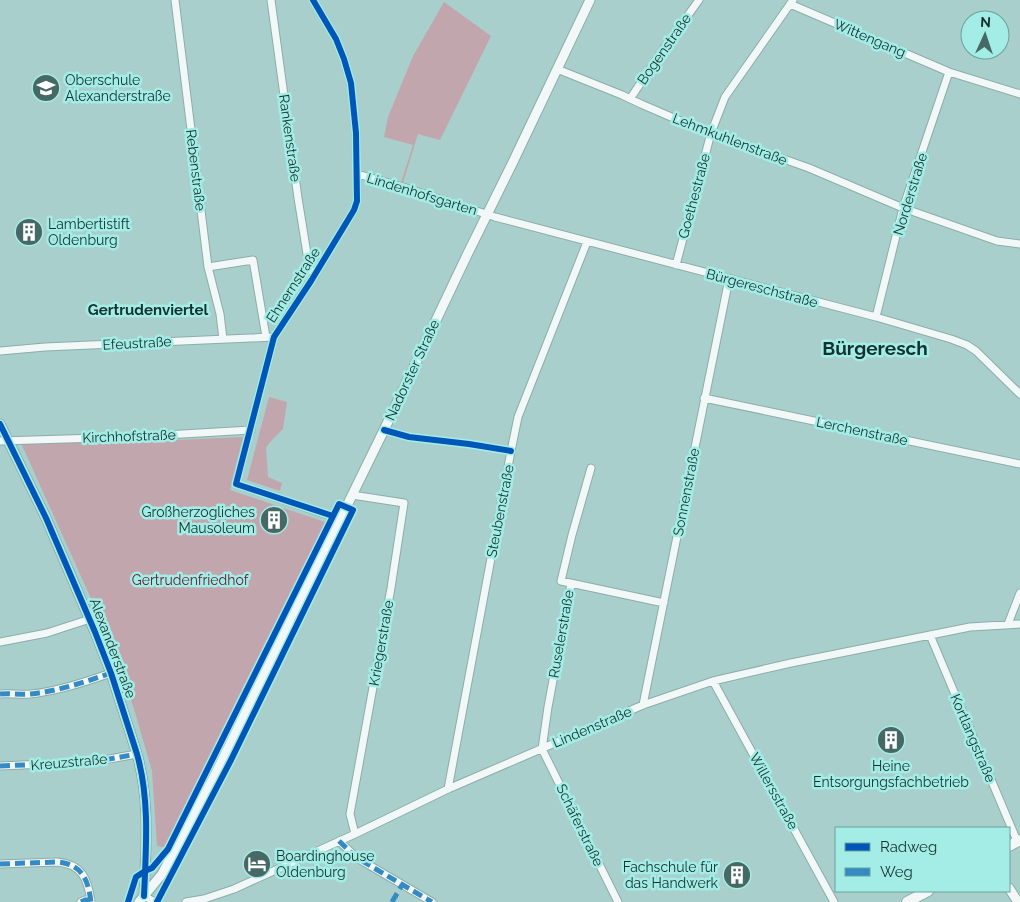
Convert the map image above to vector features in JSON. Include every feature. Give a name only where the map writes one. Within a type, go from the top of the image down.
[{"type":"main road","points":[[907,902],[926,892]]},
{"type":"street","name":"Rebenstraße","points":[[176,0],[208,268],[220,314],[223,339]]},
{"type":"street","name":"Rankenstraße","points":[[271,0],[298,198],[308,260],[314,275]]},
{"type":"street","name":"Ehnernstraße","points":[[312,0],[336,39],[351,83],[356,133],[357,201],[354,210],[274,337],[236,484],[340,518]]},
{"type":"street","name":"Nadorster Straße","points":[[142,900],[162,874],[216,773],[352,496],[590,0]]},
{"type":"street","name":"Bogenstraße","points":[[630,99],[699,0]]},
{"type":"street","name":"Wittengang","points":[[791,2],[950,72],[1020,94]]},
{"type":"street","name":"Goethestraße","points":[[676,265],[711,133],[725,97],[791,2]]},
{"type":"street","name":"Lehmkuhlenstraße","points":[[556,69],[711,133],[809,168],[903,208],[997,241],[1020,244]]},
{"type":"street","name":"Norderstraße","points":[[876,317],[903,208],[950,72]]},
{"type":"street","name":"Lindenhofsgarten","points":[[357,174],[487,215]]},
{"type":"street","name":"Bürgereschstraße","points":[[487,215],[932,333],[967,345],[1020,394]]},
{"type":"street","name":"Steubenstraße","points":[[448,789],[518,417],[587,242]]},
{"type":"street","points":[[208,268],[253,260],[266,337]]},
{"type":"street","name":"Sonnenstraße","points":[[643,705],[728,279]]},
{"type":"street","name":"Efeustraße","points":[[0,351],[45,347],[274,337]]},
{"type":"street","name":"Lerchenstraße","points":[[704,398],[1020,464]]},
{"type":"street","name":"Alexanderstraße","points":[[0,424],[4,441],[46,518],[90,619],[111,673],[133,755],[143,782],[147,842],[142,900]]},
{"type":"street","name":"Kirchhofstraße","points":[[4,441],[131,437],[251,430]]},
{"type":"street","name":"Ruselerstraße","points":[[542,749],[548,706],[571,584],[561,581],[591,468]]},
{"type":"street","name":"Kriegerstraße","points":[[352,496],[404,504],[391,588],[350,814],[355,834]]},
{"type":"street","points":[[571,584],[664,603]]},
{"type":"street","points":[[1008,624],[1020,594]]},
{"type":"street","points":[[0,642],[48,633],[90,619]]},
{"type":"street","name":"Lindenstraße","points":[[186,902],[234,889],[448,789],[643,705],[713,681],[791,663],[970,627],[1020,624]]},
{"type":"street","name":"Kortlangstraße","points":[[930,635],[1009,827]]},
{"type":"street","points":[[0,694],[40,693],[111,673]]},
{"type":"street","name":"Willersstraße","points":[[713,681],[834,902]]},
{"type":"street","name":"Schäferstraße","points":[[542,749],[618,902]]},
{"type":"street","name":"Kreuzstraße","points":[[0,766],[67,763],[133,755]]},
{"type":"street","name":"Kortlangstraße","points":[[1010,830],[1015,842]]},
{"type":"street","points":[[339,841],[357,858],[432,902]]},
{"type":"street","points":[[0,864],[56,862],[71,865],[80,872],[89,886],[91,901],[85,900],[81,902]]},
{"type":"street","points":[[1010,890],[1018,902]]},
{"type":"street","points":[[142,900],[155,902]]},
{"type":"green space","points":[[444,2],[491,36],[440,140],[418,134],[402,186],[400,186],[413,145],[384,137],[388,117],[413,56]]},
{"type":"green space","points":[[269,397],[287,402],[283,429],[266,448],[268,477],[282,483],[280,491],[247,480]]},
{"type":"green space","name":"Gertrudenfriedhof","points":[[243,437],[230,490],[328,523],[167,848],[157,846],[152,771],[134,709],[106,632],[21,443],[132,442]]},
{"type":"marked path","points":[[0,694],[41,693],[111,673]]},
{"type":"marked path","points":[[0,766],[104,760],[137,754]]},
{"type":"marked path","points":[[339,841],[357,858],[432,902]]},
{"type":"marked path","points":[[0,864],[66,863],[78,869],[86,880],[91,902]]},
{"type":"marked path","points":[[392,902],[402,885]]},
{"type":"marked path","points":[[81,902],[91,900]]},
{"type":"cycle path","points":[[313,0],[336,39],[351,83],[356,133],[357,201],[354,210],[311,281],[274,337],[236,484],[333,516]]},
{"type":"cycle path","points":[[0,424],[46,518],[95,632],[111,673],[137,754],[144,789],[145,806],[144,896]]},
{"type":"cycle path","points":[[384,430],[409,437],[511,451]]},
{"type":"cycle path","points":[[128,902],[136,877],[152,868],[168,849],[339,504],[353,510],[231,760],[157,902]]},
{"type":"place","name":"Oberschule Alexanderstraße","points":[[46,88]]},
{"type":"place","name":"Lambertistift Oldenburg","points":[[29,232]]},
{"type":"place","name":"Großherzogliches Mausoleum","points":[[274,520]]},
{"type":"place","name":"Heine Entsorgungsfachbetrieb","points":[[891,740]]},
{"type":"place","name":"Boardinghouse Oldenburg","points":[[257,864]]},
{"type":"place","name":"Fachschule für das Handwerk","points":[[737,875]]},
{"type":"district","name":"Gertrudenviertel","points":[[148,310]]},
{"type":"district","name":"Bürgeresch","points":[[875,348]]}]
